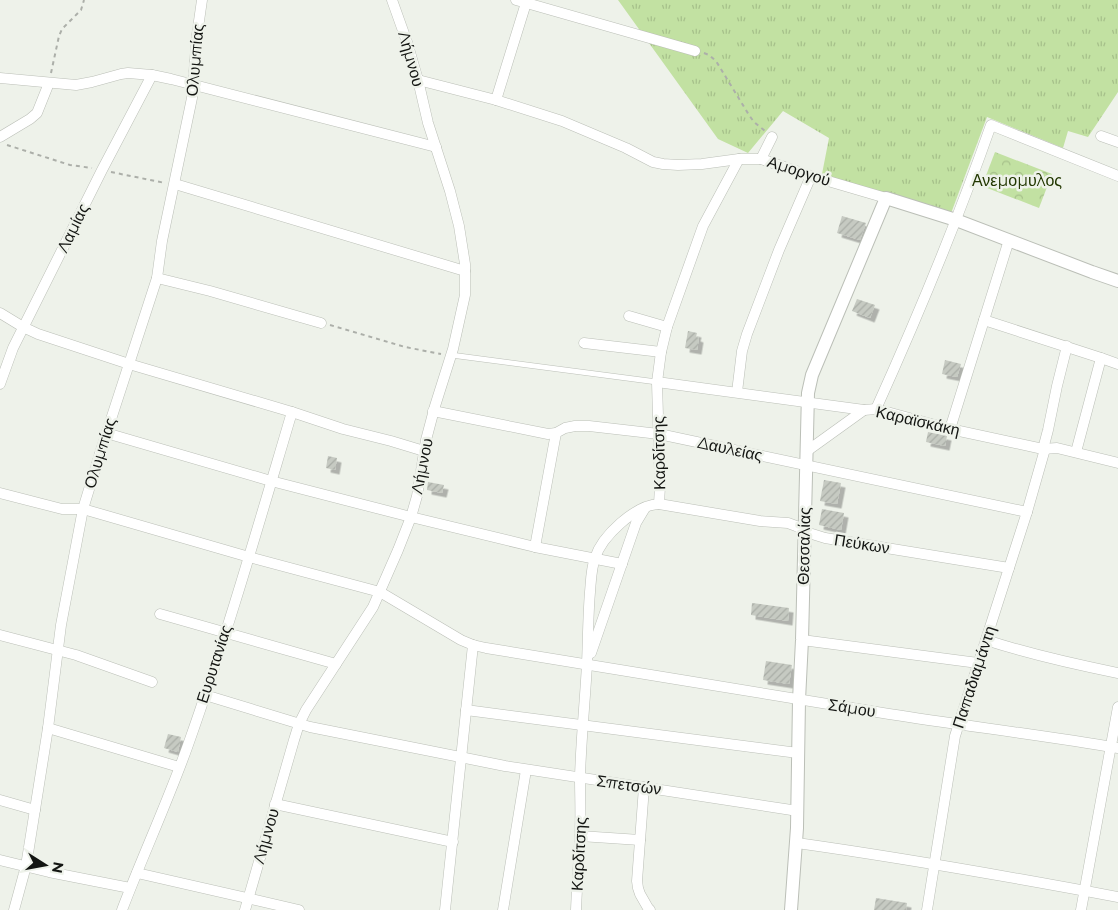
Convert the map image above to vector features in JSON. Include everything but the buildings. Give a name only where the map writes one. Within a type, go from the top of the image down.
[{"type":"street","name":"Ολυμπίας","points":[[14,910],[26,866],[48,728],[61,626],[84,509],[106,434],[157,278],[162,241],[191,106],[202,0]]},
{"type":"street","name":"Λήμνου","points":[[244,910],[299,724],[372,607],[411,517],[417,496],[433,411],[451,355],[465,295],[465,271],[459,226],[428,123],[407,42],[392,0]]},
{"type":"street","points":[[516,0],[695,51]]},
{"type":"street","points":[[496,100],[526,3]]},
{"type":"street","points":[[0,78],[76,85],[128,73],[152,75],[194,84],[436,147]]},
{"type":"street","name":"Λαμίας","points":[[0,384],[13,348],[152,75]]},
{"type":"street","name":"Αμοργού","points":[[418,80],[496,100],[562,121],[626,148],[652,162],[663,164],[702,164],[739,159],[761,159],[956,220],[1118,281]]},
{"type":"street","points":[[2,140],[37,113],[49,83]]},
{"type":"street","points":[[876,409],[911,331],[956,220],[991,125],[1118,176]]},
{"type":"street","points":[[1101,136],[1118,142]]},
{"type":"street","points":[[761,159],[772,138]]},
{"type":"street","name":"Καρδίτσης","points":[[576,910],[580,836],[580,778],[594,559],[610,532],[623,521],[645,508],[659,504],[657,382],[661,352],[667,327],[703,226],[739,159]]},
{"type":"street","points":[[737,392],[742,351],[747,334],[779,250],[811,176]]},
{"type":"street","points":[[175,184],[465,271]]},
{"type":"street","name":"Θεσσαλίας","points":[[791,910],[798,811],[799,700],[808,393],[812,374],[886,198]]},
{"type":"street","points":[[950,429],[1009,240]]},
{"type":"street","points":[[157,278],[321,323]]},
{"type":"street","points":[[0,313],[38,334],[129,364],[343,429],[397,442],[424,451]]},
{"type":"street","points":[[629,316],[667,327]]},
{"type":"street","points":[[984,320],[1118,364]]},
{"type":"street","points":[[584,343],[661,352]]},
{"type":"street","name":"Παπαδιαμάντη","points":[[927,910],[958,725],[1026,512],[1044,449],[1067,346]]},
{"type":"street","points":[[1076,452],[1101,358]]},
{"type":"street","name":"Καραϊσκάκη","points":[[657,382],[864,410],[876,409],[950,429],[1044,449],[1057,448],[1118,463]]},
{"type":"street","points":[[807,451],[864,410]]},
{"type":"street","name":"Δαυλείας","points":[[433,411],[548,434],[575,426],[659,434],[1026,512]]},
{"type":"street","name":"Ευρυτανίας","points":[[122,910],[179,767],[205,695],[292,412]]},
{"type":"street","points":[[536,547],[556,433]]},
{"type":"street","points":[[106,434],[271,481],[411,517],[536,547],[622,564]]},
{"type":"street","name":"Σάμου","points":[[0,493],[62,509],[84,509],[380,592],[461,640],[486,648],[799,700],[1114,748]]},
{"type":"street","name":"Πεύκων","points":[[659,504],[760,521],[788,523],[825,538],[1009,568]]},
{"type":"street","points":[[587,664],[636,523],[645,508]]},
{"type":"street","points":[[160,614],[336,664]]},
{"type":"street","points":[[0,635],[94,661],[152,682]]},
{"type":"street","points":[[802,640],[978,663]]},
{"type":"street","points":[[986,640],[1057,660],[1118,673]]},
{"type":"street","points":[[445,910],[473,645]]},
{"type":"street","name":"Σπετσών","points":[[205,695],[299,724],[526,770],[798,811]]},
{"type":"street","points":[[1081,910],[1114,748],[1118,707]]},
{"type":"street","points":[[466,710],[798,753]]},
{"type":"street","points":[[48,728],[179,767]]},
{"type":"street","points":[[503,910],[526,770]]},
{"type":"street","points":[[644,787],[638,888],[650,910]]},
{"type":"street","points":[[0,800],[35,810]]},
{"type":"street","points":[[275,804],[453,842]]},
{"type":"street","points":[[580,836],[640,840]]},
{"type":"street","points":[[796,843],[871,853],[1118,897]]},
{"type":"street","points":[[0,860],[130,888]]},
{"type":"street","points":[[137,873],[299,910]]},
{"type":"lane","points":[[451,355],[657,382]]},
{"type":"path","points":[[49,83],[59,36],[62,29],[81,10],[84,0]]},
{"type":"path","points":[[695,51],[709,55],[716,61],[754,122],[772,138]]},
{"type":"path","points":[[2,140],[70,165],[175,184]]},
{"type":"path","points":[[321,323],[405,347],[451,355]]},
{"type":"green space","points":[[618,0],[1118,0],[1118,92],[1088,137],[1068,131],[1063,148],[987,117],[950,216],[822,174],[829,138],[783,111],[748,153],[718,139]]},
{"type":"green space","name":"Ανεμομυλος","points":[[995,152],[1052,174],[1039,208],[982,186]]}]
